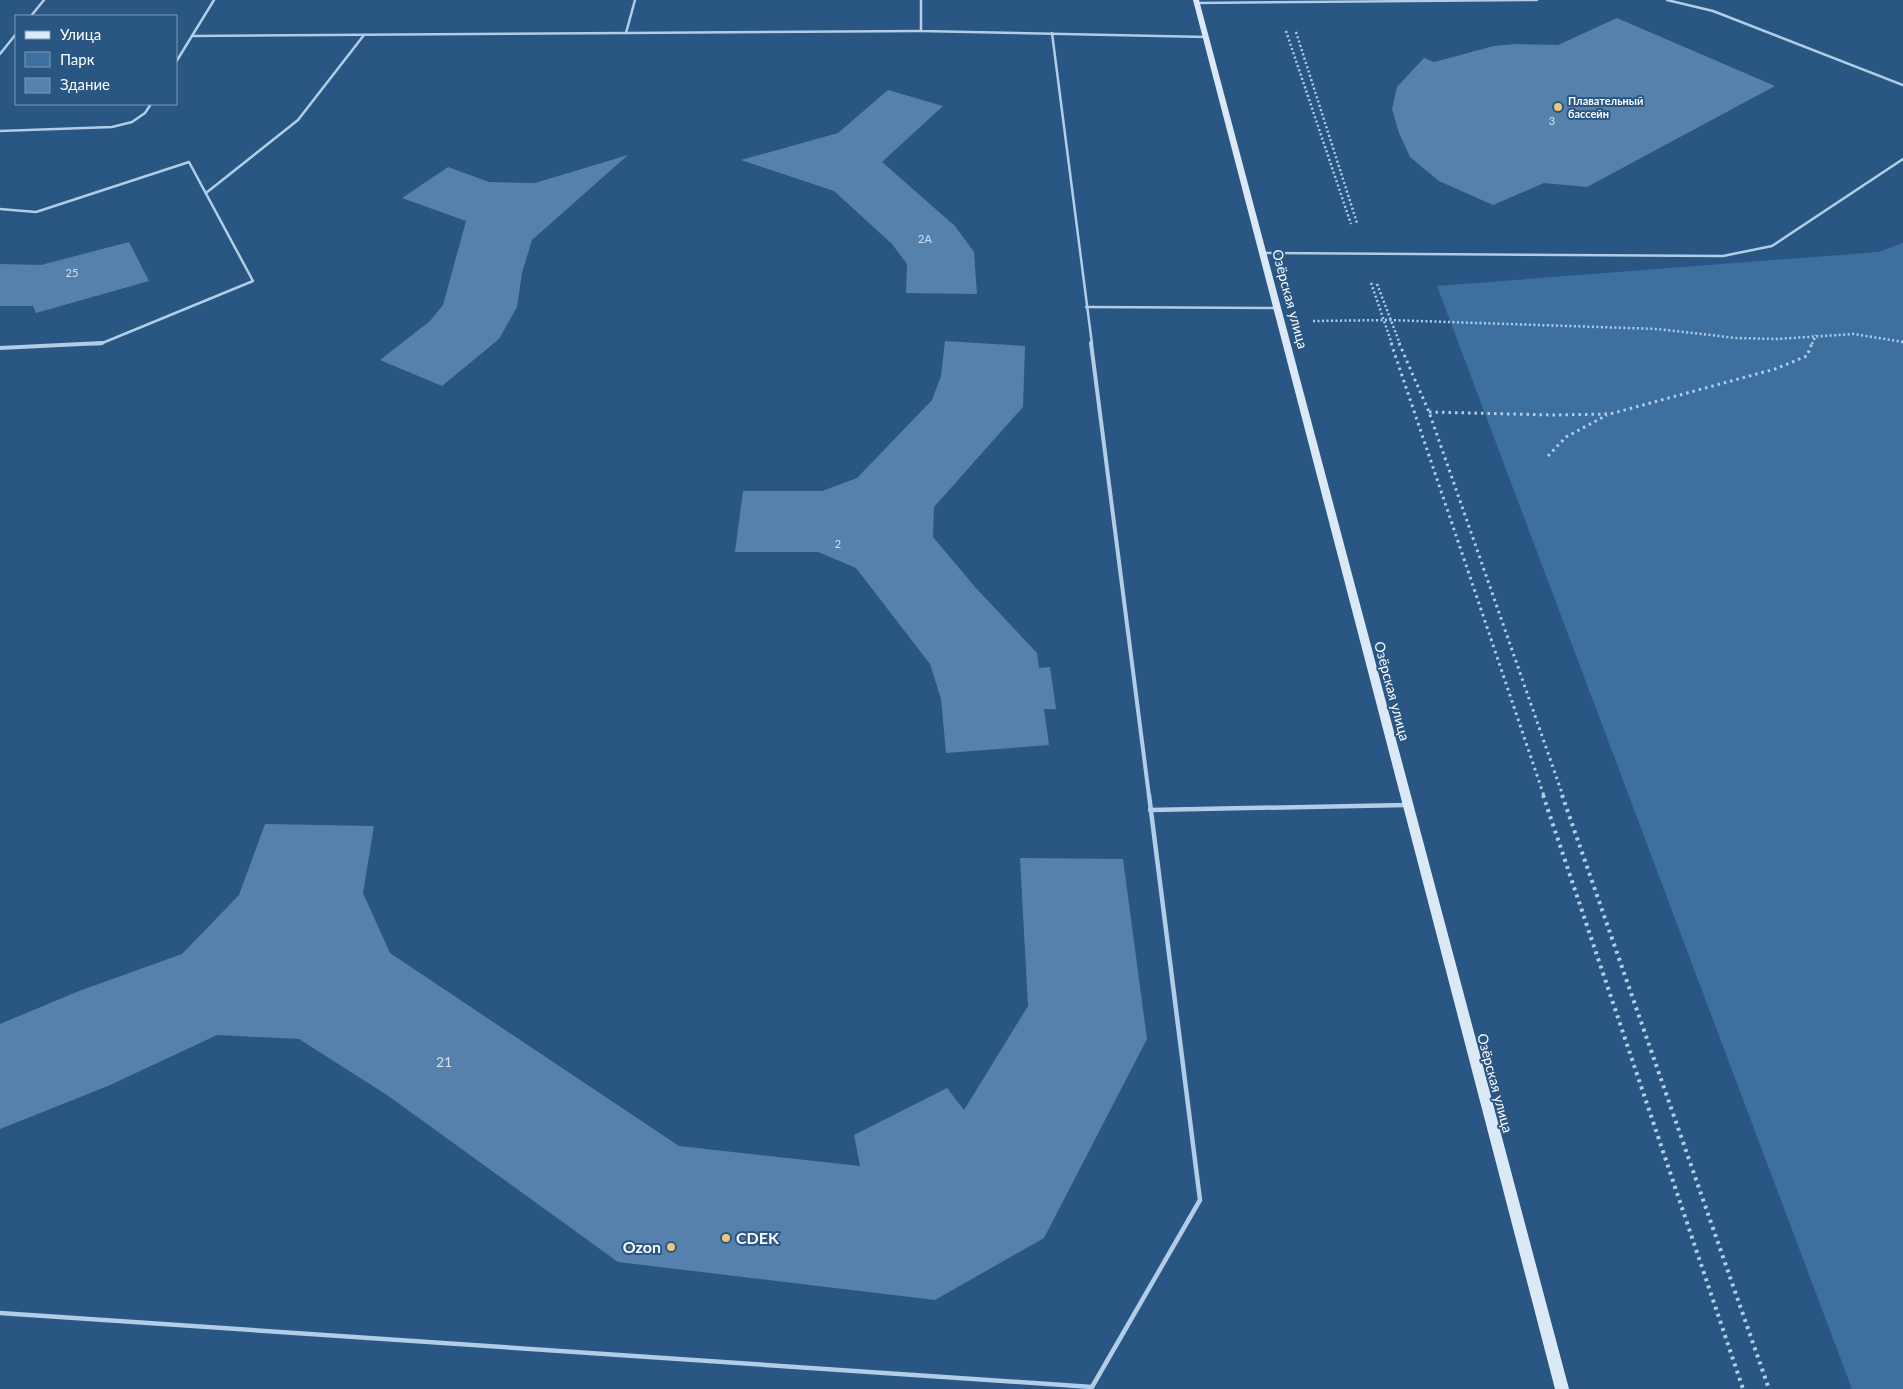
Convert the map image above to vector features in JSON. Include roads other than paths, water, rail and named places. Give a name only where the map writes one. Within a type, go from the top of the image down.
[{"type":"main road","name":"Озёрская улица","points":[[1196,2],[1282,322],[1562,1389]]},
{"type":"lane","points":[[32,15],[44,0]]},
{"type":"lane","points":[[178,59],[214,0]]},
{"type":"lane","points":[[626,33],[635,0]]},
{"type":"lane","points":[[921,0],[921,30]]},
{"type":"lane","points":[[1196,2],[1537,0]]},
{"type":"lane","points":[[1667,0],[1713,11],[1903,85]]},
{"type":"lane","points":[[192,36],[921,30],[1206,37]]},
{"type":"lane","points":[[0,1313],[1092,1387],[1200,1200],[1052,33]]},
{"type":"lane","points":[[0,54],[15,35]]},
{"type":"lane","points":[[206,193],[298,120],[364,35]]},
{"type":"lane","points":[[0,131],[112,127],[132,122],[145,113],[150,105]]},
{"type":"lane","points":[[1263,253],[1723,256],[1772,246],[1903,159]]},
{"type":"lane","points":[[0,209],[36,212],[190,162],[253,281],[100,344],[0,348]]},
{"type":"lane","points":[[1086,307],[1278,308]]},
{"type":"lane","points":[[1150,810],[1408,805]]},
{"type":"place","name":"Плавательный бассейн","points":[[1558,107]]},
{"type":"place","name":"CDEK","points":[[726,1238]]},
{"type":"place","name":"Ozon","points":[[671,1247]]}]
